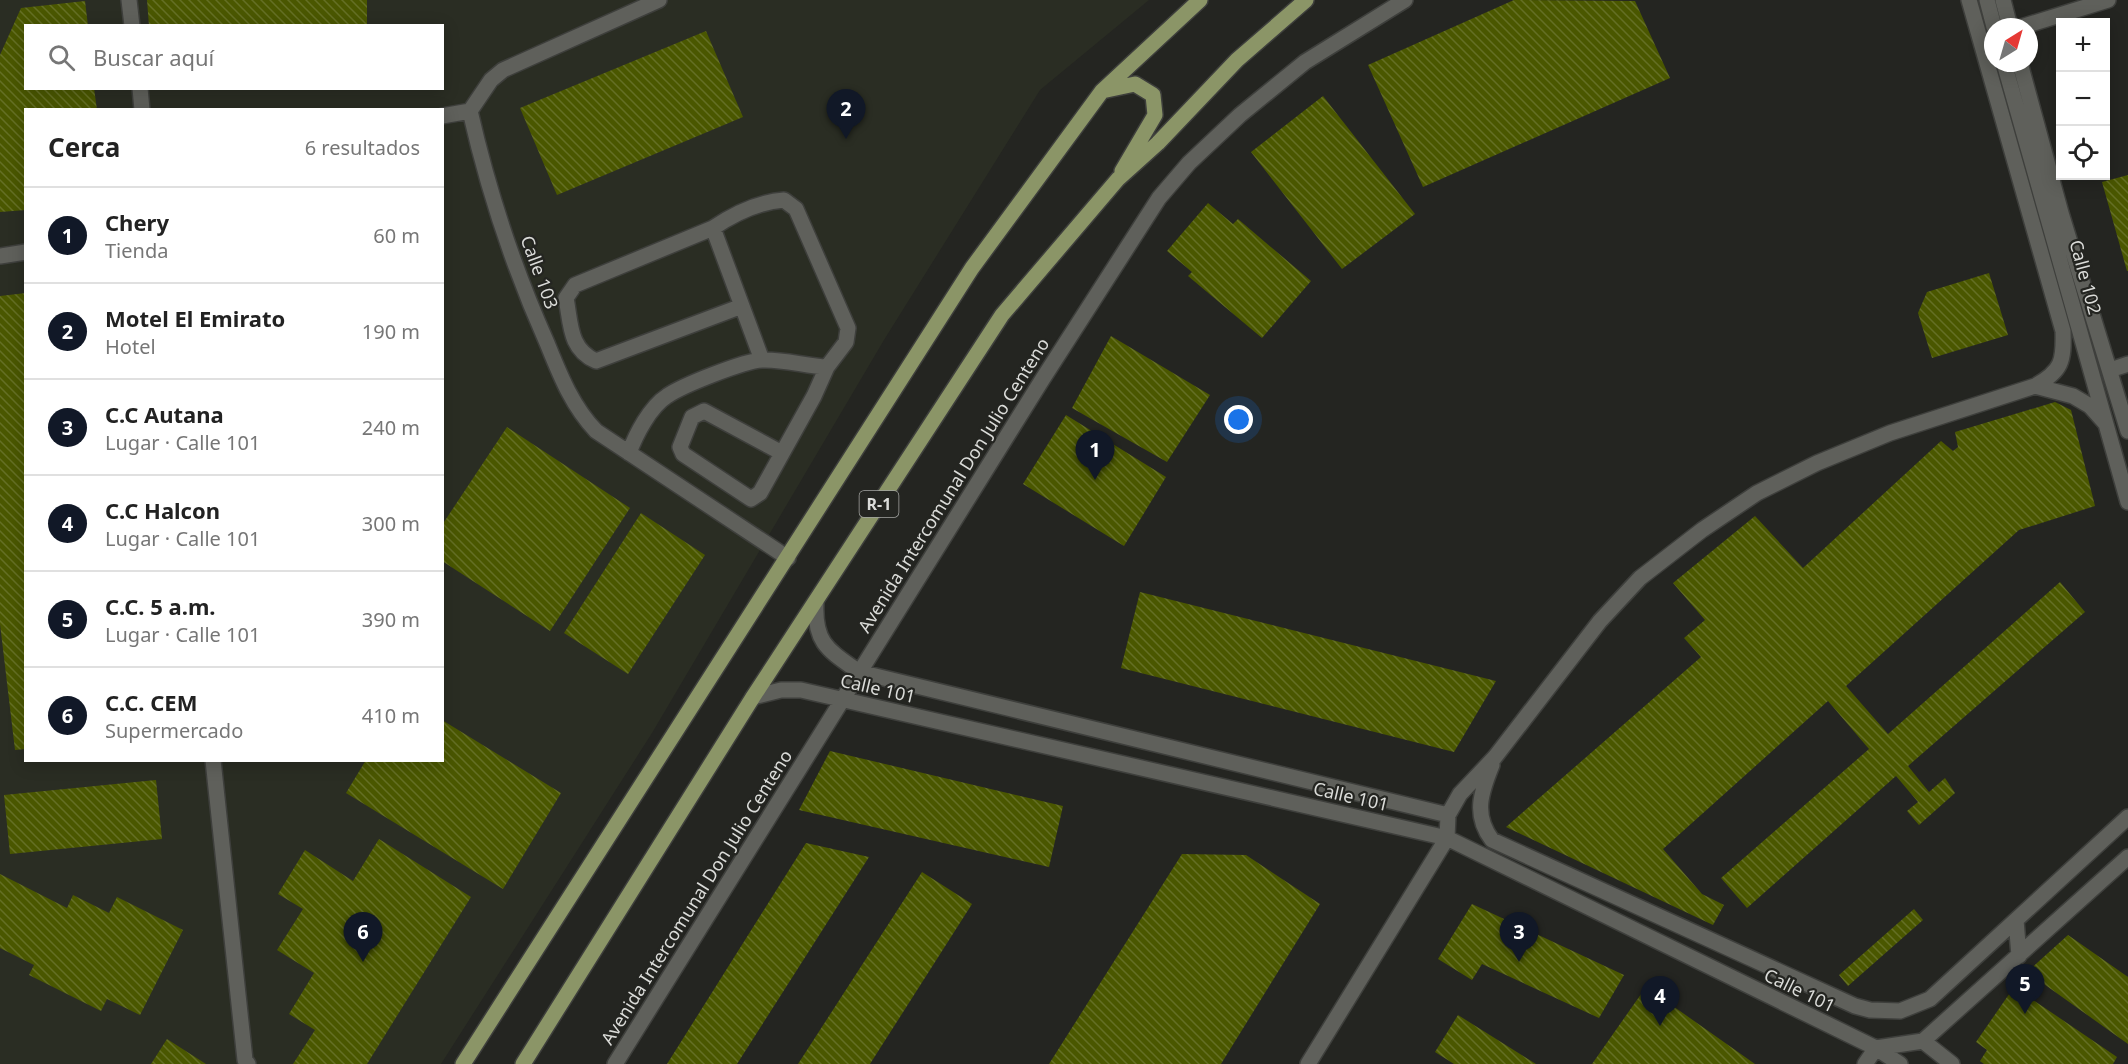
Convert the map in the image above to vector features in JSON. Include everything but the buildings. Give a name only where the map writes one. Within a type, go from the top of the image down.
[{"type":"main road","name":"R-1","points":[[463,1064],[972,268],[1102,91],[1200,0]]},
{"type":"main road","name":"R-1","points":[[523,1064],[753,697],[1002,315],[1118,179],[1158,143],[1237,60],[1305,0]]},
{"type":"main road","points":[[1102,91],[1135,84],[1154,95],[1155,115],[1118,179]]},
{"type":"street","points":[[129,0],[132,24]]},
{"type":"street","points":[[444,116],[470,111],[491,80],[503,70],[660,0]]},
{"type":"street","name":"Avenida Intercomunal Don Julio Centeno","points":[[615,1064],[842,699],[1159,198],[1189,163],[1232,123],[1305,62],[1405,0]]},
{"type":"street","name":"Calle 102","points":[[1969,0],[2063,331],[2064,357],[2054,376],[2035,386]]},
{"type":"street","points":[[1987,0],[1992,18]]},
{"type":"street","points":[[2003,0],[2008,18]]},
{"type":"street","points":[[2038,22],[2108,0]]},
{"type":"street","name":"Calle 102","points":[[2007,72],[2128,502]]},
{"type":"street","name":"Calle 102","points":[[2022,72],[2061,213],[2128,431]]},
{"type":"street","points":[[140,90],[142,108]]},
{"type":"street","name":"Calle 103","points":[[470,111],[507,241],[531,306],[564,383],[581,416],[596,431],[788,558]]},
{"type":"street","points":[[742,306],[596,361],[584,355],[573,339],[566,298],[575,285],[713,228],[733,215],[768,201],[784,200],[796,209],[848,328],[846,342],[827,367],[814,396],[760,493],[751,500],[683,454],[680,447],[692,417],[704,411],[782,453]]},
{"type":"street","points":[[713,228],[762,360]]},
{"type":"street","points":[[0,256],[24,252]]},
{"type":"street","points":[[629,453],[640,431],[667,396],[714,375],[762,360],[827,367]]},
{"type":"street","points":[[2110,370],[2128,364]]},
{"type":"street","points":[[1308,1064],[1447,838],[1448,814],[1460,794],[1495,757],[1600,621],[1640,578],[1711,524],[1757,493],[1890,433],[2035,386],[2073,396],[2090,406],[2106,424]]},
{"type":"street","name":"Calle 101","points":[[816,603],[815,626],[820,640],[839,658],[859,672],[1448,814]]},
{"type":"street","name":"Calle 101","points":[[753,697],[781,690],[801,690],[1447,838],[1876,1048],[1900,1064]]},
{"type":"street","points":[[1495,757],[1483,788],[1481,808],[1482,826],[1492,840],[1792,978],[1855,1006],[1870,1010],[1900,1011],[1930,999],[2128,817]]},
{"type":"street","points":[[213,762],[245,1060],[248,1064]]},
{"type":"street","points":[[1865,1064],[1876,1048],[1923,1041],[2128,857]]},
{"type":"street","points":[[2016,920],[2019,956]]},
{"type":"street","points":[[1781,1003],[1792,978]]},
{"type":"street","points":[[1923,1041],[1952,1064]]},
{"type":"shaded area","points":[[0,0],[1149,0],[1040,90],[884,340],[652,733],[441,1064],[0,1064]]},
{"type":"place","name":"Motel El Emirato","points":[[846,139]]},
{"type":"place","name":"Chery","points":[[1095,480]]},
{"type":"place","name":"C.C. CEM","points":[[363,962]]},
{"type":"place","name":"C.C Autana","points":[[1519,962]]},
{"type":"place","name":"C.C. 5 a.m.","points":[[2025,1014]]},
{"type":"place","name":"C.C Halcon","points":[[1660,1026]]}]
